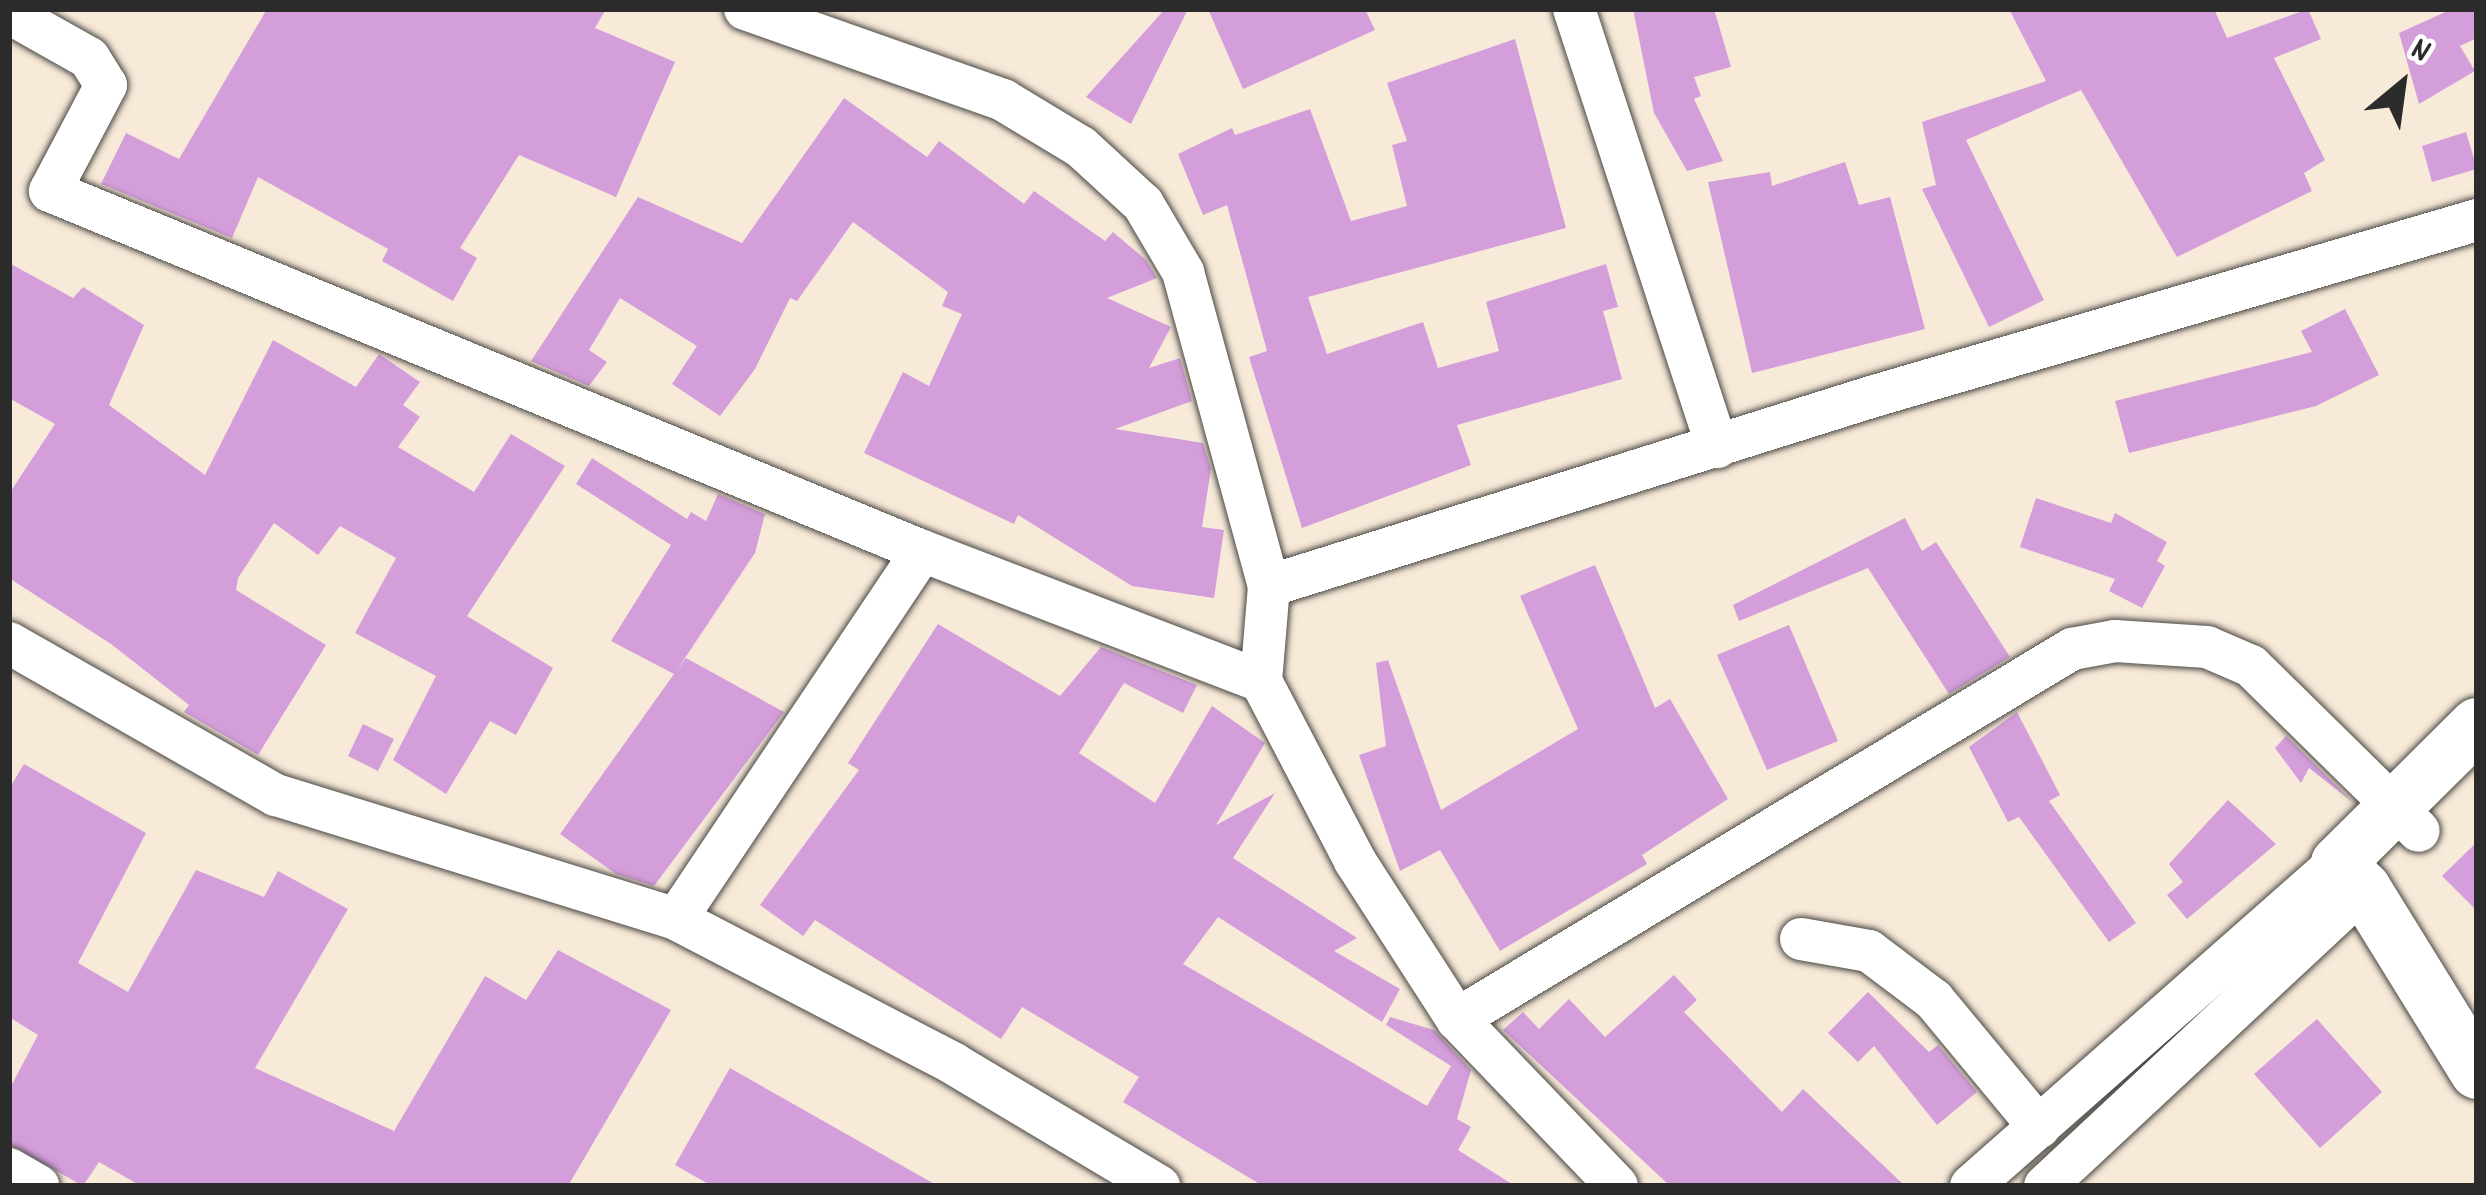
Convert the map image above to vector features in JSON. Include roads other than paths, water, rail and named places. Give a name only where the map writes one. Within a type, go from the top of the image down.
[{"type":"main road","points":[[2477,725],[2407,819],[2351,876],[2477,1072]]},
{"type":"main road","points":[[2407,819],[2477,772]]},
{"type":"street","points":[[745,9],[1003,100],[1081,147],[1143,204],[1183,272],[1269,586],[1261,681],[1355,861],[1457,1018],[1617,1186]]},
{"type":"street","points":[[1574,9],[1717,447]]},
{"type":"street","points":[[9,14],[89,58],[106,85],[50,191],[922,551],[1261,681]]},
{"type":"street","points":[[1269,586],[2477,220]]},
{"type":"street","points":[[676,920],[922,551]]},
{"type":"street","points":[[1457,1018],[2072,649],[2115,641],[2207,647],[2251,666],[2407,819]]},
{"type":"street","points":[[16,660],[276,795],[676,920],[955,1064],[1160,1186]]},
{"type":"street","points":[[1971,1186],[2129,1047],[2351,876]]},
{"type":"street","points":[[2045,1186],[2161,1077],[2351,876]]},
{"type":"street","points":[[1801,939],[1869,951],[1934,1000],[2039,1126]]},
{"type":"street","points":[[2129,1047],[2161,1077]]},
{"type":"street","points":[[9,1168],[38,1186]]}]
